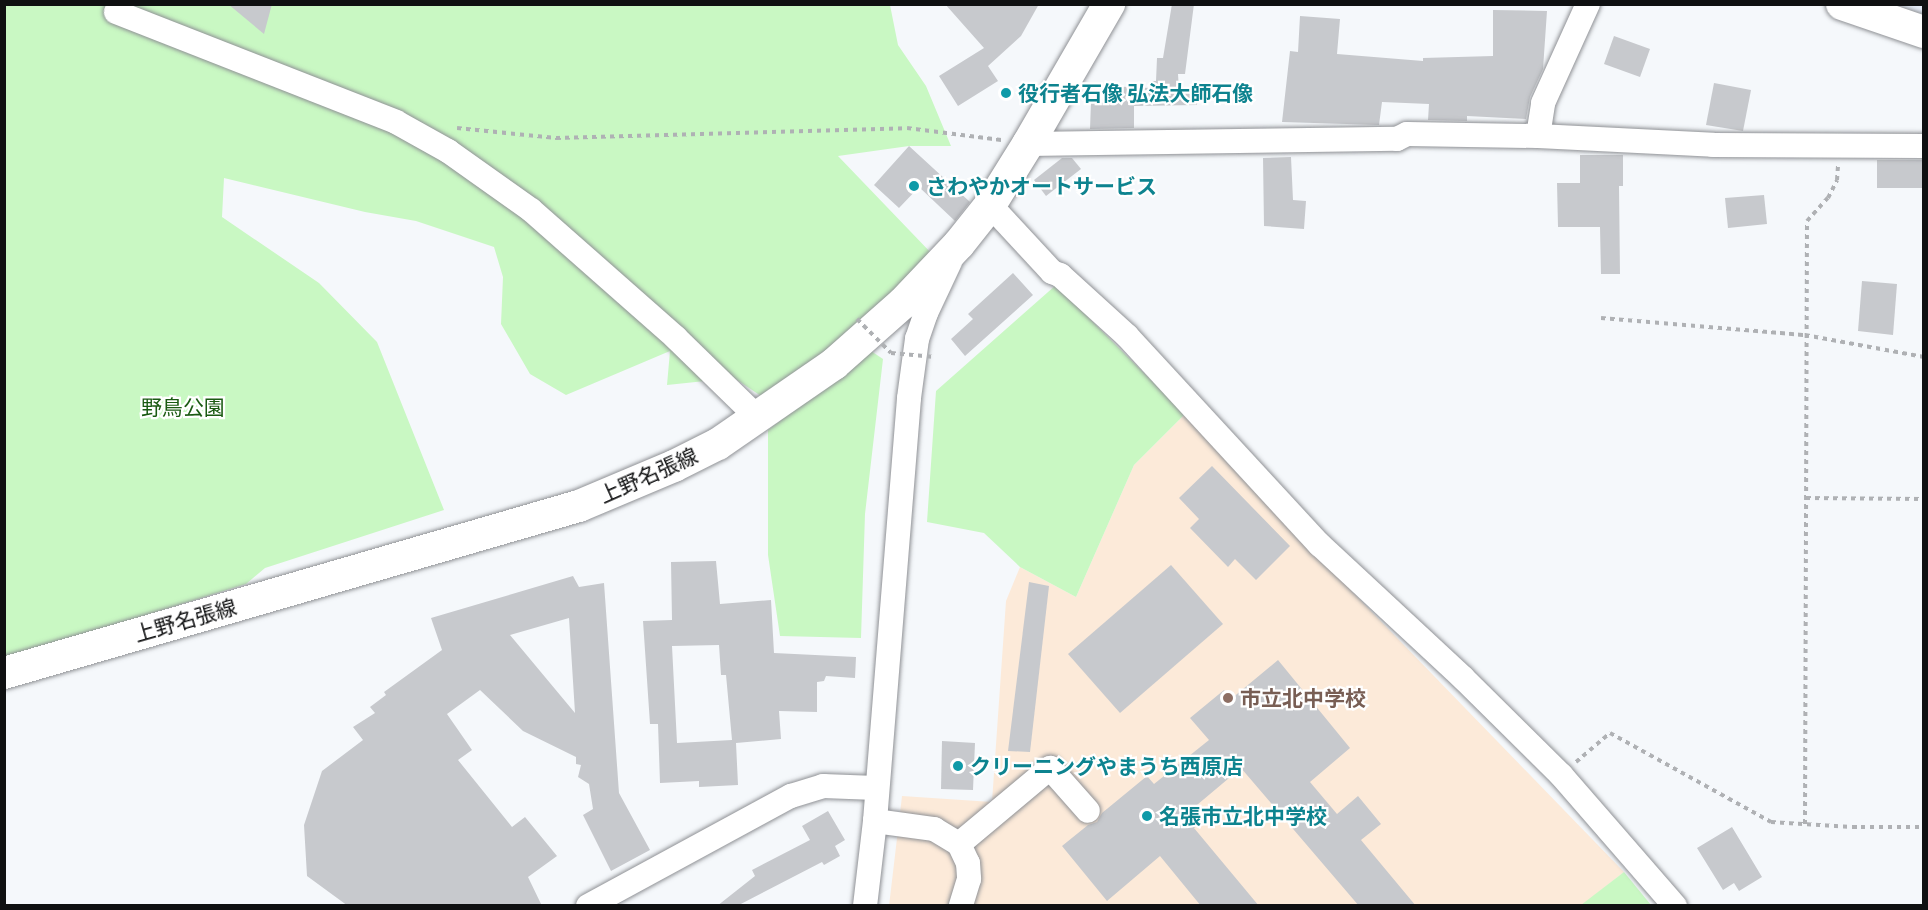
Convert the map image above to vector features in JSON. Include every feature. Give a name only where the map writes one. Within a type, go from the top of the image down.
[{"type":"main road","name":"上野名張線","points":[[4,673],[579,506],[674,466],[718,444],[758,418],[862,341],[903,303],[959,244],[990,205],[1109,4]]},
{"type":"main road","points":[[1842,4],[1923,32]]},
{"type":"street","points":[[1538,136],[1544,103],[1588,4]]},
{"type":"street","points":[[116,12],[396,123],[447,151],[531,210],[676,338],[758,418]]},
{"type":"street","points":[[1028,144],[1397,139],[1407,134],[1538,136],[1713,145],[1923,146]]},
{"type":"street","points":[[990,205],[1052,272],[1060,275],[1136,345],[1320,545],[1463,678],[1561,775],[1676,906]]},
{"type":"street","points":[[865,906],[875,821],[904,438],[917,339],[926,313],[959,244]]},
{"type":"street","points":[[959,844],[1050,768],[1088,811]]},
{"type":"street","points":[[588,906],[792,796],[823,786],[876,788]]},
{"type":"street","points":[[875,821],[934,830],[959,844],[968,863],[969,879],[962,906]]},
{"type":"path","points":[[453,128],[556,138],[906,128],[1028,144]]},
{"type":"path","points":[[1805,824],[1807,220],[1828,198],[1837,180],[1840,146]]},
{"type":"path","points":[[1601,318],[1805,335],[1923,357]]},
{"type":"path","points":[[857,320],[891,353],[934,357]]},
{"type":"path","points":[[1806,498],[1923,499]]},
{"type":"path","points":[[1561,775],[1610,734],[1771,822],[1852,827],[1923,827]]},
{"type":"shaded area","points":[[1895,5],[1923,5],[1923,14]]},
{"type":"shaded area","name":"市立北中学校","points":[[1185,414],[1307,545],[1624,872],[1581,906],[889,906],[902,796],[992,802],[1006,601],[1020,567],[1076,597],[1134,465]]},
{"type":"green space","name":"野鳥公園","points":[[5,5],[890,5],[898,45],[926,86],[951,146],[909,146],[838,156],[934,256],[797,381],[764,398],[734,378],[667,385],[670,351],[566,395],[530,374],[501,324],[503,277],[494,247],[416,221],[365,212],[224,178],[222,217],[319,283],[377,342],[444,510],[265,568],[246,584],[5,659]]},
{"type":"green space","points":[[1056,285],[1185,414],[1134,465],[1076,597],[1020,567],[984,533],[927,522],[936,391]]},
{"type":"green space","points":[[871,351],[883,359],[865,514],[861,638],[780,636],[768,555],[768,430]]},
{"type":"green space","points":[[1624,872],[1651,905],[1581,905]]},
{"type":"building","points":[[228,4],[272,4],[264,34]]},
{"type":"building","points":[[945,4],[1039,4],[1021,36],[988,66],[998,81],[958,106],[939,76],[984,48]]},
{"type":"building","points":[[1172,4],[1194,4],[1185,74],[1178,74],[1179,90],[1198,90],[1197,105],[1134,106],[1134,128],[1090,129],[1091,102],[1107,103],[1107,86],[1150,88],[1150,81],[1156,81],[1157,58],[1163,58]]},
{"type":"building","points":[[1493,10],[1547,11],[1543,69],[1530,97],[1526,119],[1467,116],[1467,121],[1428,120],[1429,104],[1382,102],[1379,125],[1282,122],[1290,51],[1298,52],[1300,16],[1340,19],[1337,54],[1423,61],[1423,58],[1493,56]]},
{"type":"building","points":[[1614,36],[1650,49],[1640,77],[1604,64]]},
{"type":"building","points":[[1714,83],[1751,90],[1743,131],[1706,125]]},
{"type":"building","name":"さわやかオートサービス","points":[[909,146],[970,202],[955,221],[919,187],[899,208],[874,185]]},
{"type":"building","points":[[1580,155],[1623,155],[1623,186],[1619,186],[1620,274],[1601,274],[1600,227],[1558,227],[1557,183],[1580,183]]},
{"type":"building","points":[[1291,157],[1293,200],[1306,201],[1304,229],[1264,226],[1263,158]]},
{"type":"building","points":[[1062,158],[1072,158],[1081,169],[1046,196],[1034,180]]},
{"type":"building","points":[[1877,160],[1923,160],[1923,188],[1877,188]]},
{"type":"building","points":[[1764,195],[1767,224],[1728,228],[1725,198]]},
{"type":"building","points":[[1013,273],[1033,295],[965,356],[951,339],[973,319],[968,314]]},
{"type":"building","points":[[1862,281],[1897,284],[1893,335],[1858,331]]},
{"type":"building","points":[[1212,466],[1290,546],[1256,580],[1235,559],[1228,567],[1190,528],[1199,519],[1179,498]]},
{"type":"building","points":[[716,561],[720,604],[771,600],[774,653],[856,657],[855,678],[826,676],[824,681],[817,682],[817,712],[779,711],[781,739],[736,743],[738,785],[699,787],[699,781],[660,783],[658,724],[650,724],[643,621],[672,620],[671,562]],"holes":[[[719,645],[721,675],[726,675],[732,740],[677,743],[672,646]]]},
{"type":"building","points":[[1171,565],[1223,624],[1120,713],[1068,654]]},
{"type":"building","points":[[573,576],[579,587],[604,583],[619,793],[650,850],[611,871],[583,815],[593,809],[589,784],[578,777],[581,765],[576,764],[576,757],[523,731],[480,690],[447,714],[472,750],[458,760],[512,827],[525,817],[557,856],[528,877],[542,906],[348,906],[307,876],[304,825],[322,771],[363,740],[353,727],[375,713],[370,707],[386,695],[384,692],[442,650],[431,618]],"holes":[[[569,618],[575,713],[510,635]]]},
{"type":"building","points":[[1029,582],[1049,586],[1030,752],[1008,751]]},
{"type":"building","points":[[1278,660],[1350,748],[1310,782],[1337,814],[1358,796],[1381,824],[1361,840],[1416,906],[1359,906],[1241,768],[1191,810],[1201,822],[1194,828],[1259,906],[1201,906],[1160,856],[1107,901],[1062,846],[1088,825],[1097,822],[1102,813],[1147,776],[1154,784],[1209,740],[1190,718],[1224,690],[1231,699]]},
{"type":"building","name":"クリーニングやまうち西原店","points":[[942,741],[975,743],[973,790],[941,789]]},
{"type":"building","points":[[828,811],[845,840],[835,846],[840,856],[824,865],[822,862],[737,906],[717,906],[755,876],[752,870],[810,840],[802,826]]},
{"type":"building","points":[[1732,827],[1762,877],[1739,891],[1734,883],[1723,890],[1697,848]]},
{"type":"place","name":"役行者石像 弘法大師石像","points":[[1006,93]]},
{"type":"place","name":"さわやかオートサービス","points":[[914,186]]},
{"type":"place","name":"市立北中学校","points":[[1228,698]]},
{"type":"place","name":"クリーニングやまうち西原店","points":[[958,766]]},
{"type":"place","name":"名張市立北中学校","points":[[1147,816]]}]
